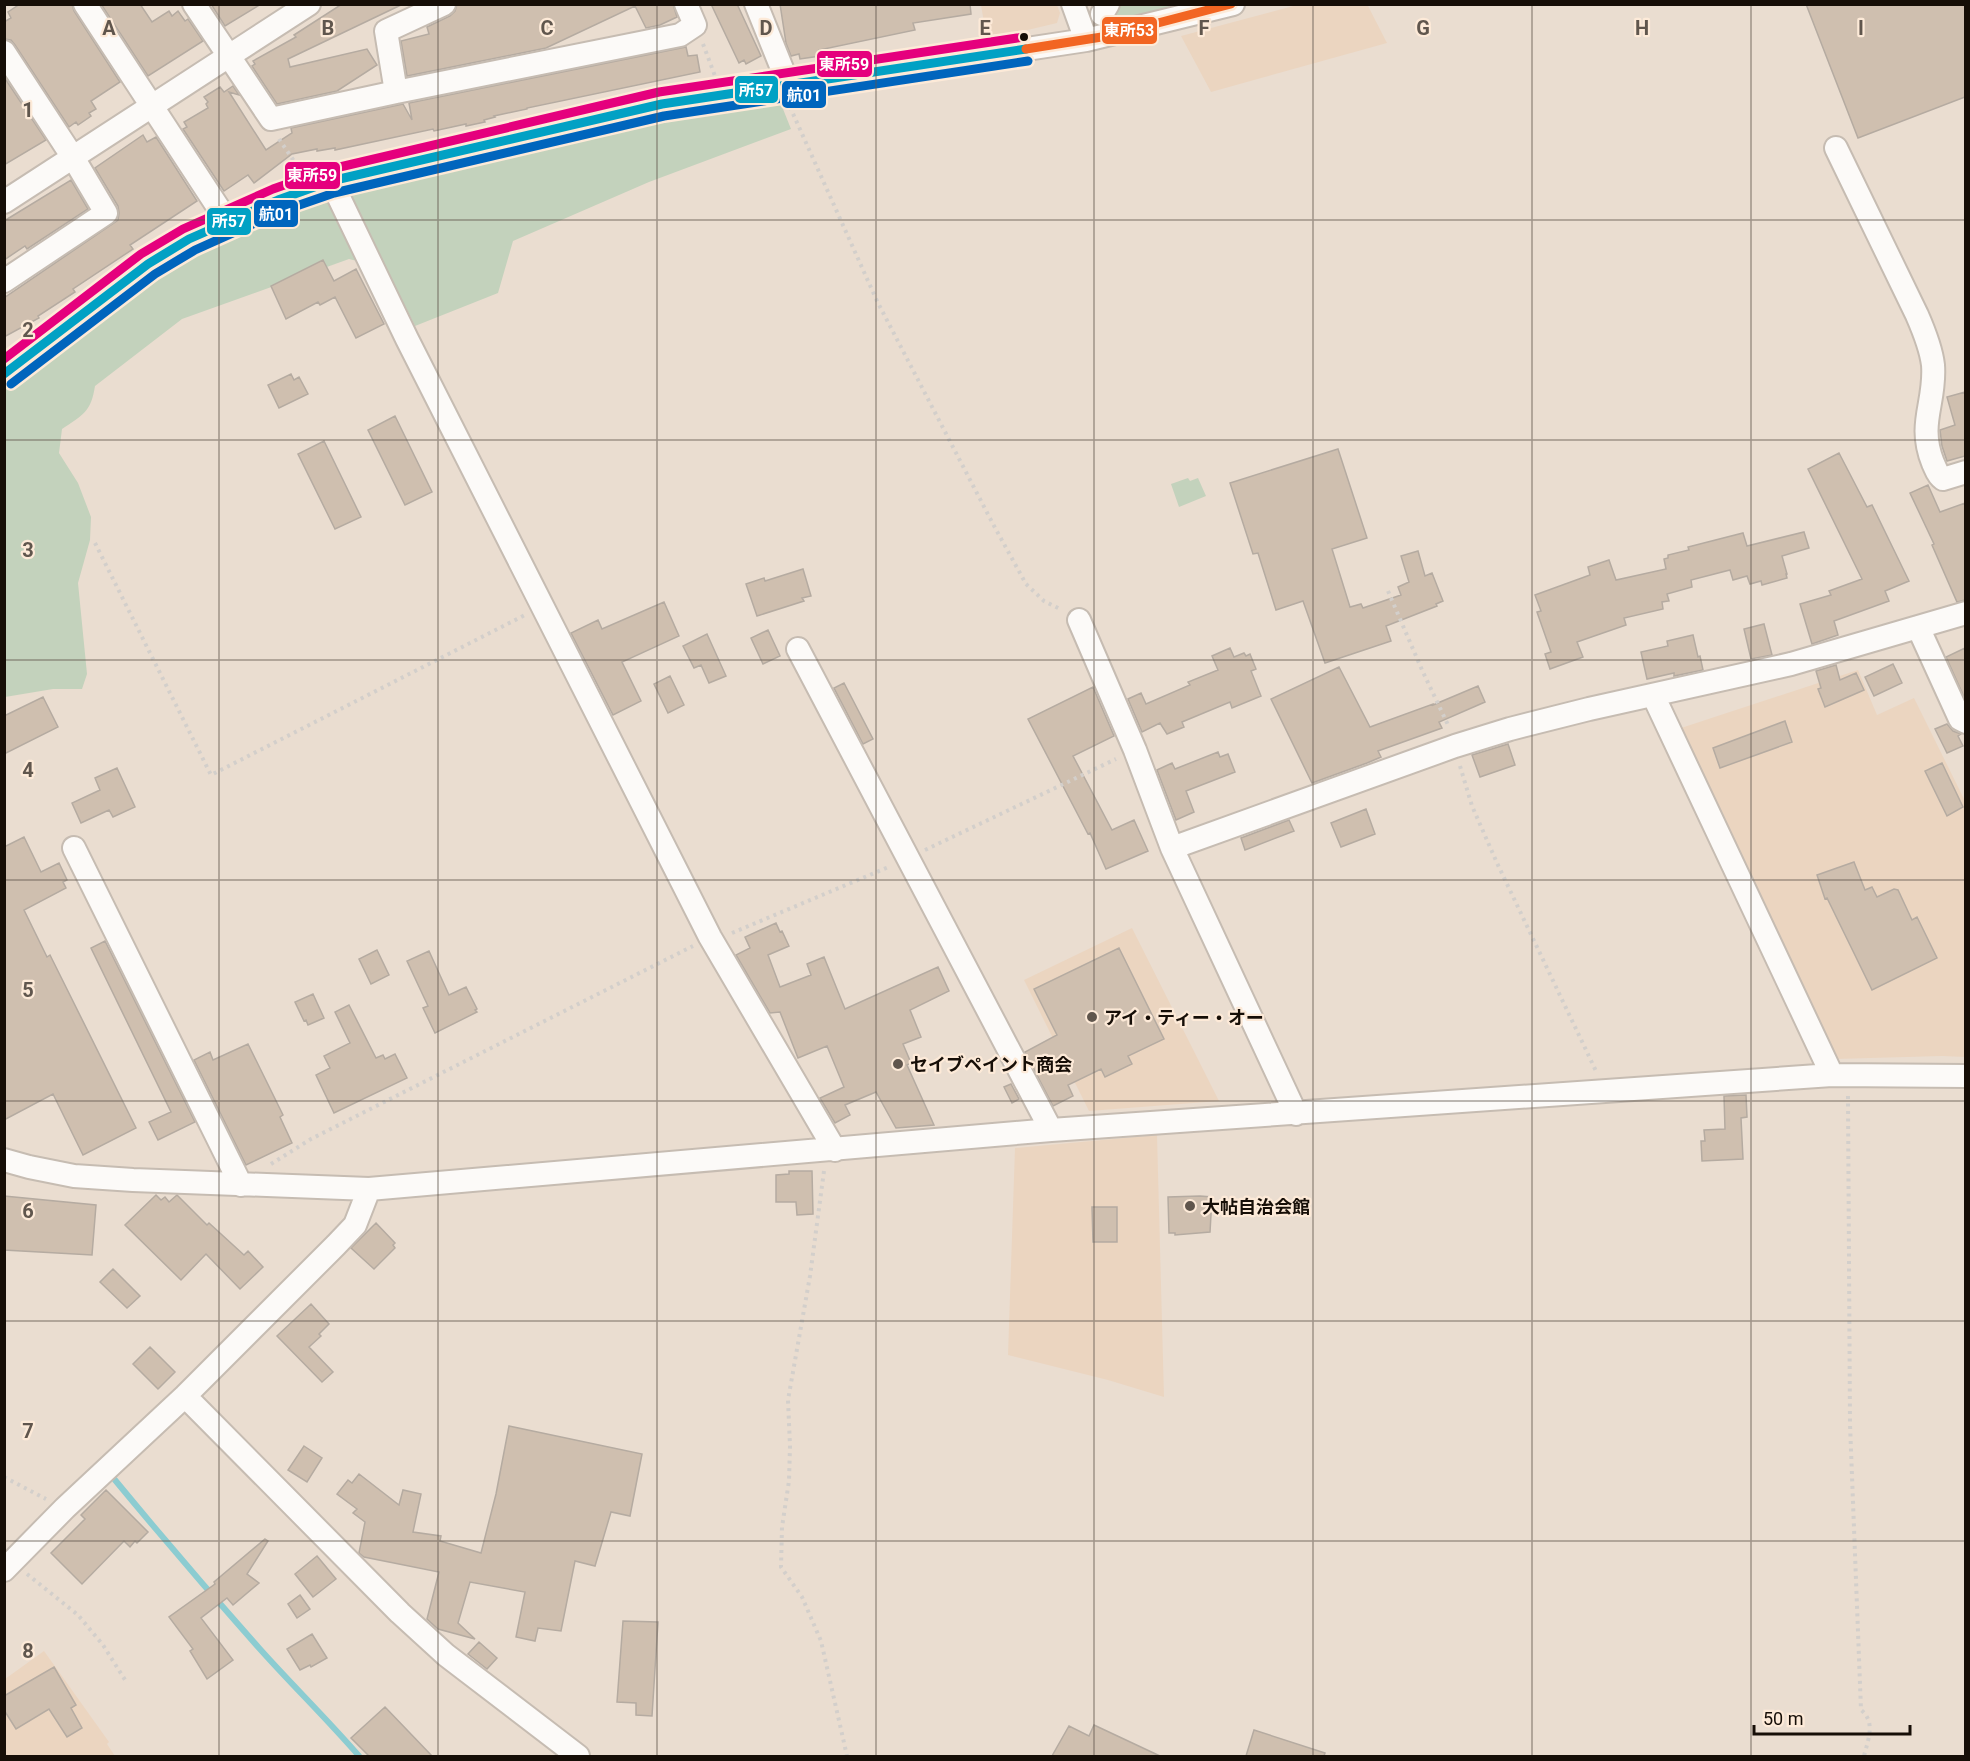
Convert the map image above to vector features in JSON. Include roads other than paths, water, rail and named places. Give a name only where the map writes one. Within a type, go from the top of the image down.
[{"type":"street","points":[[85,4],[227,221]]},
{"type":"street","points":[[194,4],[272,119],[680,35],[691,15]]},
{"type":"street","points":[[4,202],[74,159],[151,106],[309,4]]},
{"type":"street","points":[[396,92],[386,31],[444,4]]},
{"type":"street","points":[[756,4],[785,87]]},
{"type":"street","points":[[1073,4],[1086,40]]},
{"type":"street","points":[[4,374],[148,264],[189,239],[278,200],[331,181],[617,114],[719,94],[785,87],[1086,40],[1233,4]]},
{"type":"street","points":[[4,52],[74,159],[106,213],[4,281]]},
{"type":"street","points":[[1836,148],[1917,315],[1927,341],[1933,364],[1933,387],[1926,418],[1928,450],[1939,476],[1943,479],[1965,472]]},
{"type":"street","points":[[331,181],[407,339],[710,937],[831,1150]]},
{"type":"street","points":[[1172,848],[1455,746],[1533,723],[1791,664],[1965,613]]},
{"type":"street","points":[[1079,620],[1136,750],[1172,848],[1296,1114]]},
{"type":"street","points":[[1918,627],[1959,719],[1965,722]]},
{"type":"street","points":[[798,649],[1051,1130]]},
{"type":"street","points":[[1653,695],[1720,840],[1840,1075]]},
{"type":"street","points":[[74,848],[241,1185]]},
{"type":"street","points":[[4,1160],[74,1176],[369,1189],[1051,1130],[1840,1075],[1965,1076]]},
{"type":"street","points":[[8,1566],[65,1508],[185,1396],[355,1225],[369,1189]]},
{"type":"street","points":[[185,1396],[400,1613],[446,1655],[578,1756]]},
{"type":"waterway","points":[[115,1480],[271,1662],[359,1756]]},
{"type":"place","name":"アイ・ティー・オー","points":[[1092,1017]]},
{"type":"place","name":"セイブペイント商会","points":[[898,1064]]},
{"type":"place","name":"大帖自治会館","points":[[1190,1206]]}]
